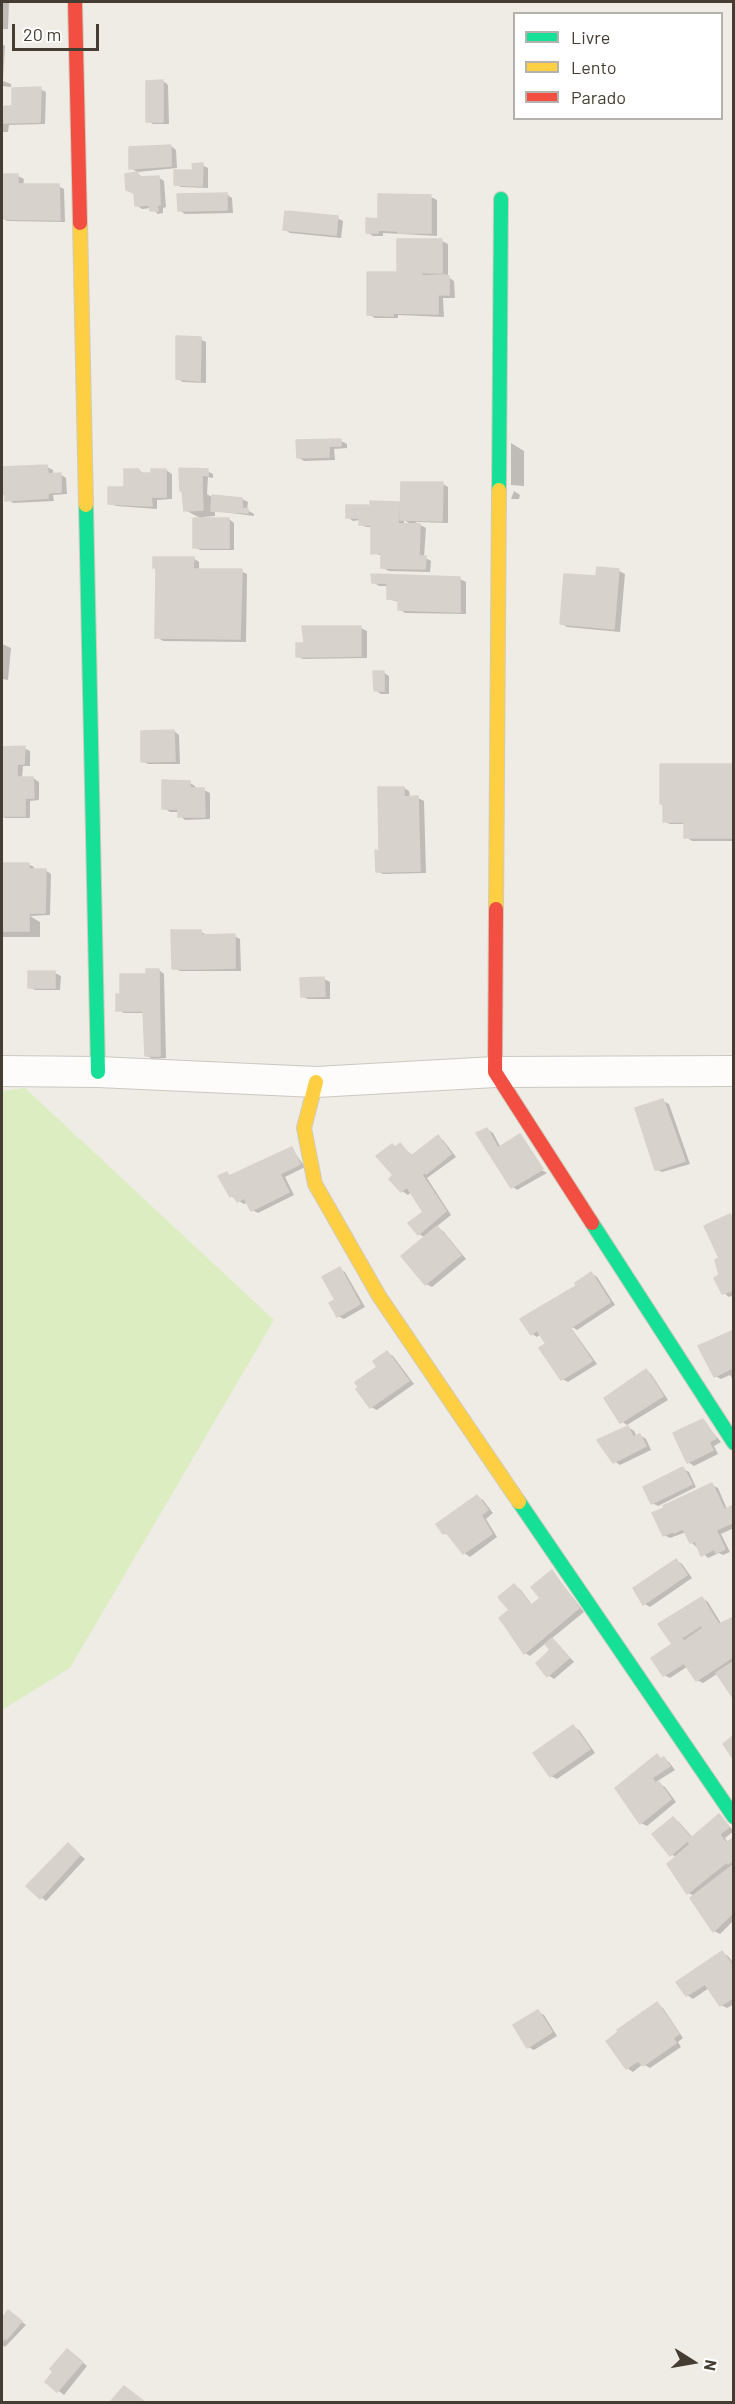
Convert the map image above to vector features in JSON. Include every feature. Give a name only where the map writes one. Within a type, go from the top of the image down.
[{"type":"street","points":[[75,2],[98,1072]]},
{"type":"street","points":[[501,199],[495,1072],[734,1443]]},
{"type":"street","points":[[2,1071],[98,1072],[316,1082],[495,1072],[734,1071]]},
{"type":"street","points":[[316,1082],[304,1128],[315,1184],[379,1296],[734,1817]]},
{"type":"green space","points":[[25,1088],[274,1320],[70,1668],[2,1710],[2,1091]]},
{"type":"building","points":[[163,80],[163,122],[146,122],[146,81]]},
{"type":"building","points":[[41,87],[40,122],[3,123],[4,106],[12,106],[12,88]]},
{"type":"building","points":[[171,145],[171,166],[129,169],[129,147]]},
{"type":"building","points":[[203,163],[202,186],[174,185],[174,170],[193,170],[192,164]]},
{"type":"building","points":[[138,172],[138,177],[159,176],[160,205],[157,205],[158,211],[150,211],[149,205],[135,206],[134,193],[126,190],[125,174]]},
{"type":"building","points":[[2,174],[18,174],[18,184],[59,184],[60,220],[2,219]]},
{"type":"building","points":[[227,193],[227,210],[178,211],[177,194]]},
{"type":"building","points":[[378,194],[431,195],[431,233],[398,233],[398,231],[378,230],[378,233],[366,233],[366,218],[378,219]]},
{"type":"building","points":[[285,211],[338,216],[336,235],[283,230]]},
{"type":"building","points":[[397,239],[442,239],[442,273],[397,272]]},
{"type":"building","points":[[367,272],[421,272],[422,276],[449,276],[449,295],[367,292]]},
{"type":"building","points":[[367,292],[438,295],[438,314],[367,315]]},
{"type":"building","points":[[176,336],[201,337],[200,381],[176,379]]},
{"type":"building","points":[[341,439],[341,446],[329,446],[329,457],[297,458],[296,440]]},
{"type":"building","points":[[47,465],[48,474],[61,473],[61,492],[48,493],[48,498],[5,501],[5,493],[2,493],[2,467]]},
{"type":"building","points":[[179,468],[208,469],[208,476],[202,475],[202,489],[180,491]]},
{"type":"building","points":[[124,469],[139,469],[139,473],[151,473],[151,469],[166,469],[166,497],[151,497],[152,506],[108,504],[108,487],[124,487]]},
{"type":"building","points":[[401,482],[443,482],[442,521],[400,520]]},
{"type":"building","points":[[202,489],[203,510],[184,511],[182,490]]},
{"type":"building","points":[[212,495],[242,498],[242,508],[248,509],[248,513],[211,511]]},
{"type":"building","points":[[370,501],[399,502],[398,523],[371,523]]},
{"type":"building","points":[[346,505],[368,505],[371,525],[359,525],[359,518],[346,518]]},
{"type":"building","points":[[193,518],[229,518],[229,548],[193,548]]},
{"type":"building","points":[[371,523],[420,524],[419,556],[426,556],[425,569],[381,568],[381,553],[371,554]]},
{"type":"building","points":[[153,557],[194,557],[193,569],[242,569],[240,639],[155,638],[156,568],[153,568]]},
{"type":"building","points":[[597,567],[619,569],[614,629],[560,624],[564,574],[596,576]]},
{"type":"building","points":[[371,574],[460,577],[460,612],[398,610],[398,600],[387,599],[387,583],[372,583]]},
{"type":"building","points":[[302,626],[361,626],[361,656],[296,657],[296,643],[304,643]]},
{"type":"building","points":[[373,671],[384,671],[384,691],[374,691]]},
{"type":"building","points":[[174,730],[175,761],[141,762],[141,731]]},
{"type":"building","points":[[25,746],[24,764],[17,764],[17,776],[2,777],[2,747]]},
{"type":"building","points":[[660,764],[734,764],[734,838],[684,838],[684,822],[663,822],[663,804],[660,804]]},
{"type":"building","points":[[2,777],[33,777],[34,798],[25,798],[25,816],[2,816]]},
{"type":"building","points":[[162,780],[190,781],[190,788],[204,788],[205,817],[178,817],[178,809],[162,809]]},
{"type":"building","points":[[378,787],[404,787],[404,797],[418,796],[420,871],[376,872],[375,850],[379,851]]},
{"type":"building","points":[[2,863],[29,863],[29,869],[46,869],[45,913],[2,913]]},
{"type":"building","points":[[2,913],[29,913],[29,931],[2,931]]},
{"type":"building","points":[[171,930],[201,930],[202,969],[172,969]]},
{"type":"building","points":[[235,934],[235,968],[202,969],[202,935]]},
{"type":"building","points":[[146,969],[159,969],[160,1056],[145,1056],[143,1011],[116,1011],[116,994],[120,994],[120,974],[146,974]]},
{"type":"building","points":[[28,971],[55,971],[55,988],[28,988]]},
{"type":"building","points":[[324,977],[325,996],[301,997],[300,978]]},
{"type":"building","points":[[663,1099],[685,1161],[655,1170],[635,1108]]},
{"type":"building","points":[[487,1128],[498,1148],[520,1134],[543,1169],[511,1188],[476,1133]]},
{"type":"building","points":[[438,1135],[451,1154],[426,1174],[411,1156]]},
{"type":"building","points":[[400,1143],[424,1173],[401,1192],[389,1179],[393,1175],[376,1156],[392,1144],[395,1147]]},
{"type":"building","points":[[292,1147],[300,1164],[280,1174],[289,1192],[251,1211],[244,1198],[237,1202],[233,1195],[230,1197],[218,1176],[227,1172],[229,1176]]},
{"type":"building","points":[[422,1175],[446,1211],[418,1235],[408,1223],[423,1212],[407,1187]]},
{"type":"building","points":[[730,1214],[734,1221],[734,1251],[719,1258],[704,1226]]},
{"type":"building","points":[[437,1226],[461,1255],[425,1285],[401,1256]]},
{"type":"building","points":[[734,1251],[734,1290],[722,1294],[714,1278],[719,1275],[715,1260]]},
{"type":"building","points":[[340,1267],[360,1304],[337,1317],[329,1303],[335,1300],[322,1277]]},
{"type":"building","points":[[591,1272],[610,1302],[546,1344],[537,1330],[531,1335],[520,1319],[576,1286],[575,1283]]},
{"type":"building","points":[[570,1328],[592,1361],[561,1380],[539,1348]]},
{"type":"building","points":[[734,1330],[734,1367],[714,1377],[698,1346]]},
{"type":"building","points":[[387,1351],[409,1381],[370,1408],[356,1389],[358,1387],[355,1382],[377,1367],[373,1361]]},
{"type":"building","points":[[646,1369],[663,1396],[620,1423],[604,1398]]},
{"type":"building","points":[[703,1419],[716,1438],[709,1442],[713,1450],[687,1463],[673,1433]]},
{"type":"building","points":[[628,1426],[633,1437],[640,1434],[646,1446],[613,1463],[597,1440]]},
{"type":"building","points":[[683,1467],[692,1484],[651,1504],[643,1487]]},
{"type":"building","points":[[712,1483],[724,1509],[663,1536],[652,1513]]},
{"type":"building","points":[[477,1495],[488,1510],[481,1515],[492,1534],[463,1554],[446,1532],[443,1534],[436,1524]]},
{"type":"building","points":[[734,1505],[734,1522],[716,1530],[725,1549],[716,1553],[714,1549],[701,1556],[695,1541],[690,1543],[683,1529]]},
{"type":"building","points":[[676,1559],[687,1575],[643,1605],[633,1588]]},
{"type":"building","points":[[552,1570],[560,1582],[540,1598],[531,1587]]},
{"type":"building","points":[[560,1582],[579,1608],[524,1654],[505,1626]]},
{"type":"building","points":[[514,1584],[531,1605],[505,1626],[499,1618],[509,1610],[498,1597]]},
{"type":"building","points":[[702,1597],[714,1617],[672,1644],[658,1624]]},
{"type":"building","points":[[714,1617],[734,1647],[734,1656],[696,1681],[684,1663],[663,1676],[651,1658],[681,1638],[684,1641],[703,1628],[701,1625]]},
{"type":"building","points":[[734,1617],[734,1647],[719,1624]]},
{"type":"building","points":[[552,1638],[569,1658],[547,1677],[536,1663],[550,1650],[545,1644]]},
{"type":"building","points":[[734,1663],[734,1699],[716,1673]]},
{"type":"building","points":[[573,1725],[590,1749],[550,1777],[533,1753]]},
{"type":"building","points":[[734,1735],[734,1760],[723,1744]]},
{"type":"building","points":[[657,1754],[660,1759],[664,1757],[670,1766],[652,1778],[656,1784],[659,1782],[671,1799],[640,1824],[615,1788]]},
{"type":"building","points":[[719,1814],[729,1827],[720,1834],[722,1838],[726,1843],[734,1837],[734,1860],[728,1864],[727,1862],[687,1894],[667,1864],[690,1844],[688,1841],[691,1838]]},
{"type":"building","points":[[673,1817],[691,1838],[670,1856],[652,1834]]},
{"type":"building","points":[[68,1843],[80,1855],[40,1899],[26,1886]]},
{"type":"building","points":[[734,1864],[734,1912],[713,1932],[690,1898]]},
{"type":"building","points":[[722,1951],[734,1968],[734,1997],[720,2006],[705,1984],[686,1996],[676,1982]]},
{"type":"building","points":[[657,2002],[679,2034],[673,2038],[676,2043],[643,2066],[638,2061],[626,2069],[606,2041],[618,2032],[617,2030]]},
{"type":"building","points":[[538,2010],[552,2032],[527,2048],[513,2025]]},
{"type":"building","points":[[8,2310],[22,2321],[2,2342],[2,2319]]},
{"type":"building","points":[[67,2349],[83,2362],[57,2392],[45,2382],[53,2372],[50,2369]]},
{"type":"building","points":[[124,2386],[145,2402],[112,2402]]},
{"type":"traffic: fast","points":[[499,490],[501,199]]},
{"type":"traffic: fast","points":[[86,505],[98,1072]]},
{"type":"traffic: fast","points":[[592,1223],[734,1443]]},
{"type":"traffic: fast","points":[[519,1502],[734,1817]]},
{"type":"traffic: slow","points":[[80,223],[86,505]]},
{"type":"traffic: slow","points":[[496,909],[499,490]]},
{"type":"traffic: slow","points":[[316,1082],[304,1128],[315,1184],[379,1296],[519,1502]]},
{"type":"traffic: jam","points":[[75,2],[80,223]]},
{"type":"traffic: jam","points":[[496,909],[495,1072],[592,1223]]}]
